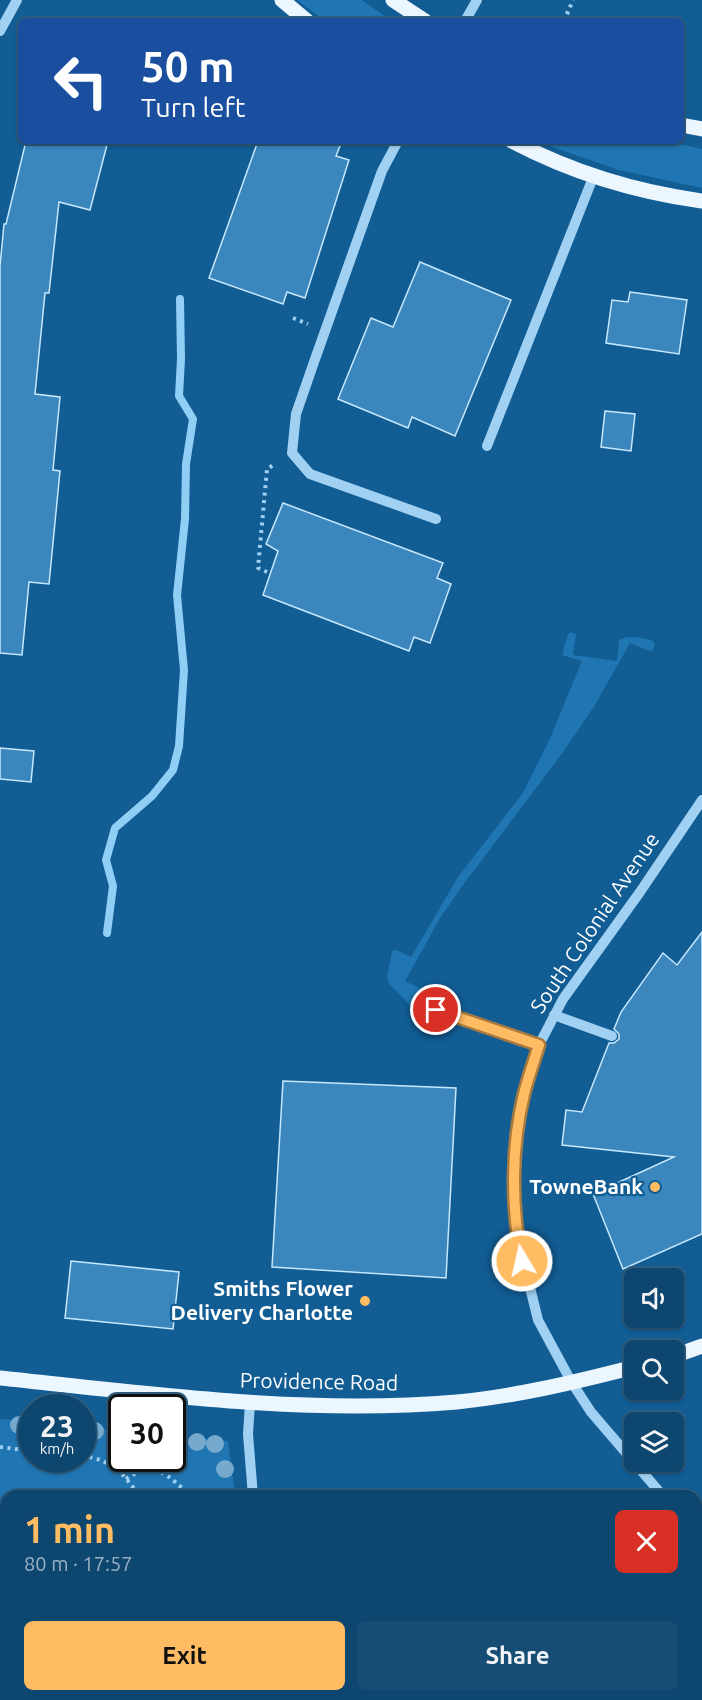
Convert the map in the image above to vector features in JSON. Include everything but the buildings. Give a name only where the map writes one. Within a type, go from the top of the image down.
[{"type":"main road","points":[[282,0],[303,18]]},
{"type":"main road","points":[[393,0],[420,18]]},
{"type":"main road","points":[[684,126],[702,129]]},
{"type":"main road","points":[[518,144],[548,160],[628,187],[702,201]]},
{"type":"main road","points":[[684,1352],[702,1346]]},
{"type":"main road","name":"Providence Road","points":[[0,1378],[250,1403],[366,1406],[456,1402],[502,1396],[572,1383],[624,1369]]},
{"type":"street","points":[[0,31],[17,0]]},
{"type":"street","points":[[467,18],[477,0]]},
{"type":"street","points":[[396,144],[382,171],[296,414],[292,453],[310,474],[436,519]]},
{"type":"street","points":[[487,446],[594,175]]},
{"type":"street","name":"South Colonial Avenue","points":[[658,1490],[604,1429],[572,1383],[538,1320],[520,1247],[515,1202],[515,1145],[524,1094],[539,1045],[554,1015],[702,800]]},
{"type":"street","points":[[436,1010],[539,1045]]},
{"type":"street","points":[[554,1015],[612,1036]]},
{"type":"street","points":[[250,1403],[248,1434],[253,1490]]},
{"type":"path","points":[[565,18],[573,0]]},
{"type":"path","points":[[267,572],[258,568],[267,468],[276,464]]},
{"type":"path","points":[[0,1447],[18,1449]]},
{"type":"path","points":[[96,1459],[107,1461],[134,1490]]},
{"type":"path","points":[[126,1479],[141,1469],[154,1470],[170,1477],[184,1490]]},
{"type":"shaded area","points":[[297,0],[362,0],[388,18],[321,18]]},
{"type":"shaded area","points":[[544,144],[679,144],[702,149],[702,188],[619,170]]},
{"type":"shaded area","points":[[571,632],[576,634],[573,655],[617,661],[619,640],[622,638],[645,639],[653,641],[655,645],[653,650],[649,651],[630,643],[595,705],[561,755],[440,918],[405,981],[427,992],[430,999],[423,1005],[412,1007],[390,985],[387,978],[392,951],[396,950],[411,957],[458,877],[523,793],[548,743],[582,661],[562,655],[568,634]]},
{"type":"shaded area","points":[[0,1419],[18,1421],[18,1472],[96,1472],[96,1428],[108,1430],[108,1472],[186,1472],[186,1437],[228,1441],[234,1490],[0,1490]]},
{"type":"waterway","points":[[107,933],[113,886],[106,860],[115,828],[152,796],[173,770],[179,746],[184,670],[177,595],[185,519],[186,464],[193,419],[179,396],[180,299]]},
{"type":"place","name":"TowneBank","points":[[655,1187]]},
{"type":"place","name":"Smiths Flower Delivery Charlotte","points":[[365,1301]]},
{"type":"route","points":[[436,1010],[539,1045],[524,1094],[515,1145],[514,1191],[522,1261]]}]
